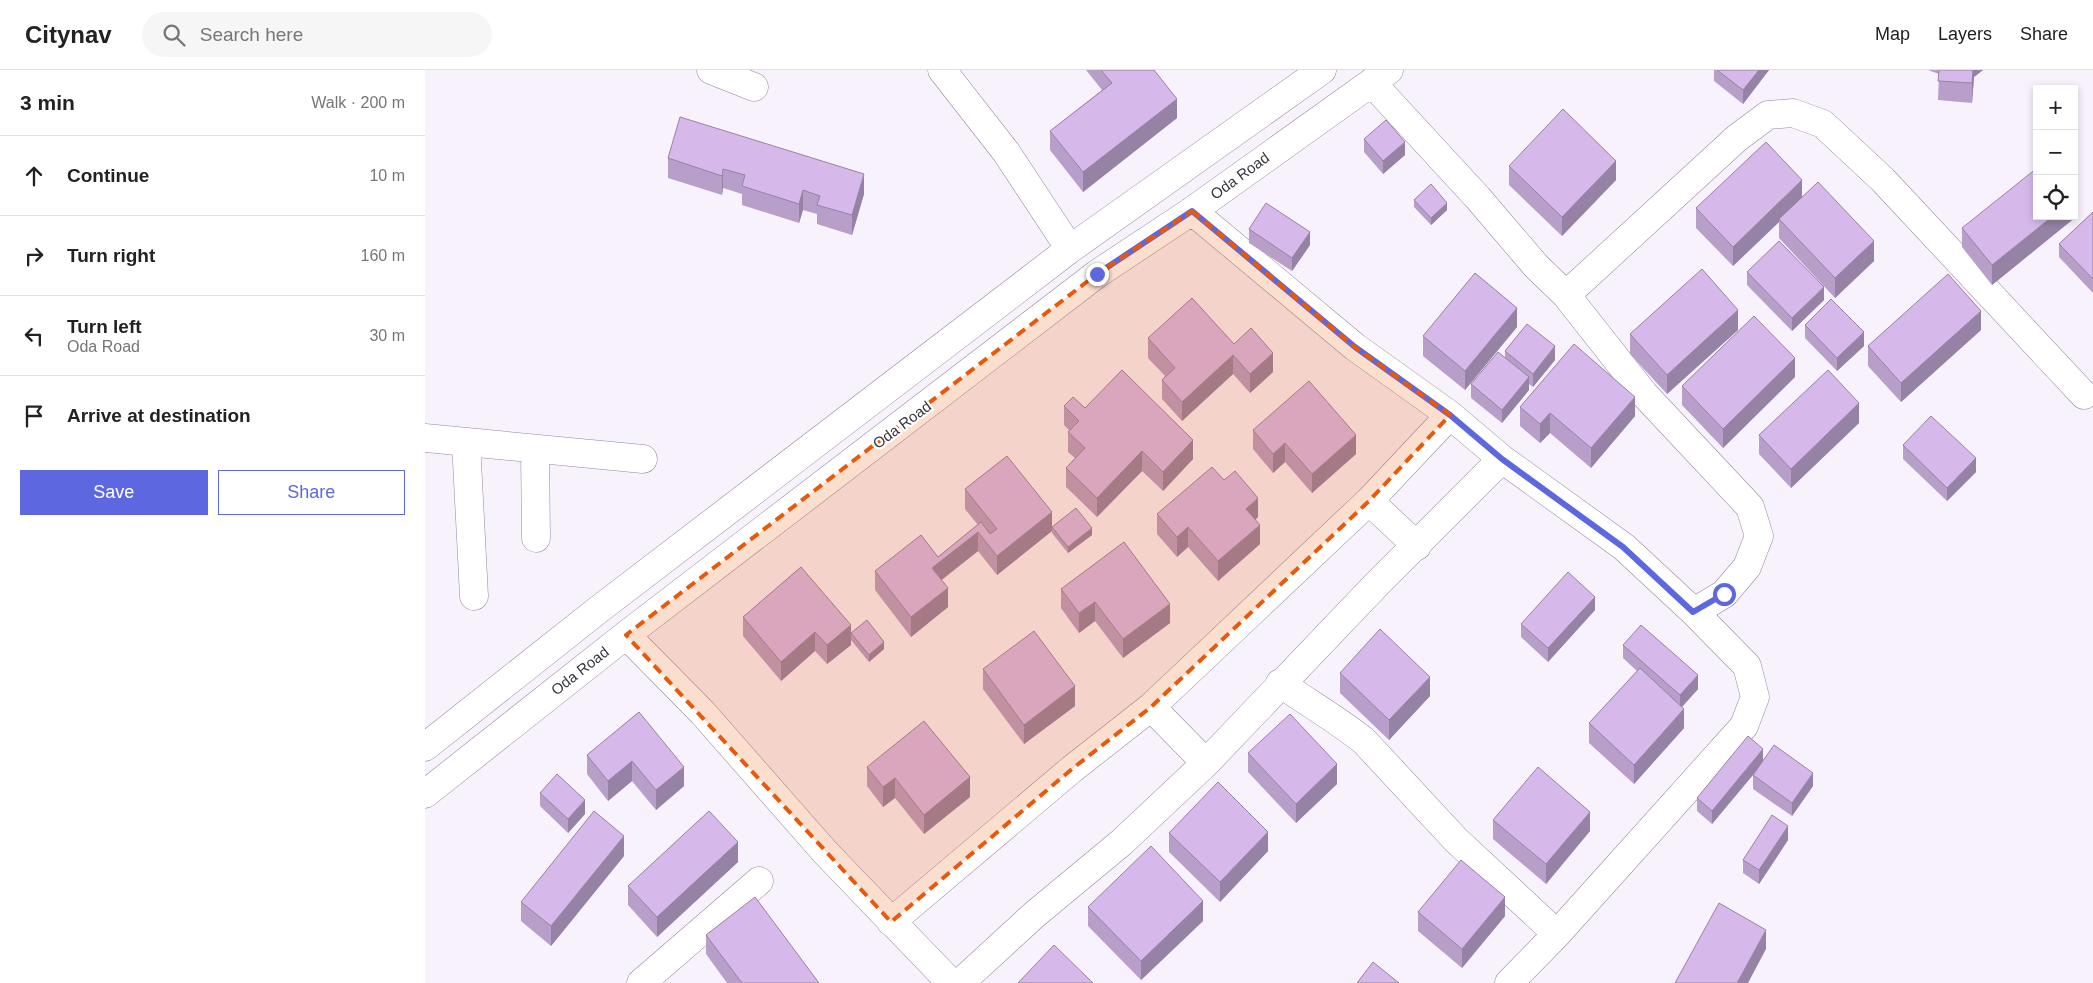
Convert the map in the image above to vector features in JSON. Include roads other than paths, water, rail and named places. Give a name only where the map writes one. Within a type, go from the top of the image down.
[{"type":"street","points":[[711,70],[754,87]]},
{"type":"street","points":[[942,70],[1005,152],[1070,249]]},
{"type":"street","points":[[425,747],[606,604],[1070,249],[1323,70]]},
{"type":"street","points":[[1380,76],[1478,198],[1537,266],[1566,295],[1644,394],[1750,507],[1759,536],[1747,567],[1724,594],[1693,612]]},
{"type":"street","name":"Oda Road","points":[[425,794],[626,635],[1097,274],[1192,211],[1380,76]]},
{"type":"street","points":[[1566,295],[1737,138],[1768,115],[1793,113],[1823,124],[1883,180],[2084,395]]},
{"type":"street","points":[[1192,211],[1355,347],[1450,415],[1502,459],[1623,547],[1693,612],[1747,666],[1755,697],[1744,726],[1557,934],[1509,983]]},
{"type":"street","points":[[891,922],[1072,768],[1151,707],[1369,501],[1450,415]]},
{"type":"street","points":[[425,438],[643,459]]},
{"type":"street","points":[[467,442],[474,596]]},
{"type":"street","points":[[535,449],[536,538]]},
{"type":"street","points":[[960,983],[1034,915],[1121,842],[1206,764],[1280,684],[1502,459]]},
{"type":"street","points":[[1369,501],[1417,546]]},
{"type":"street","points":[[626,635],[702,712],[825,852],[951,983]]},
{"type":"street","points":[[1280,684],[1316,709],[1347,727],[1364,742],[1457,840],[1557,934]]},
{"type":"street","points":[[1151,707],[1206,764]]},
{"type":"street","points":[[641,983],[759,881]]}]
